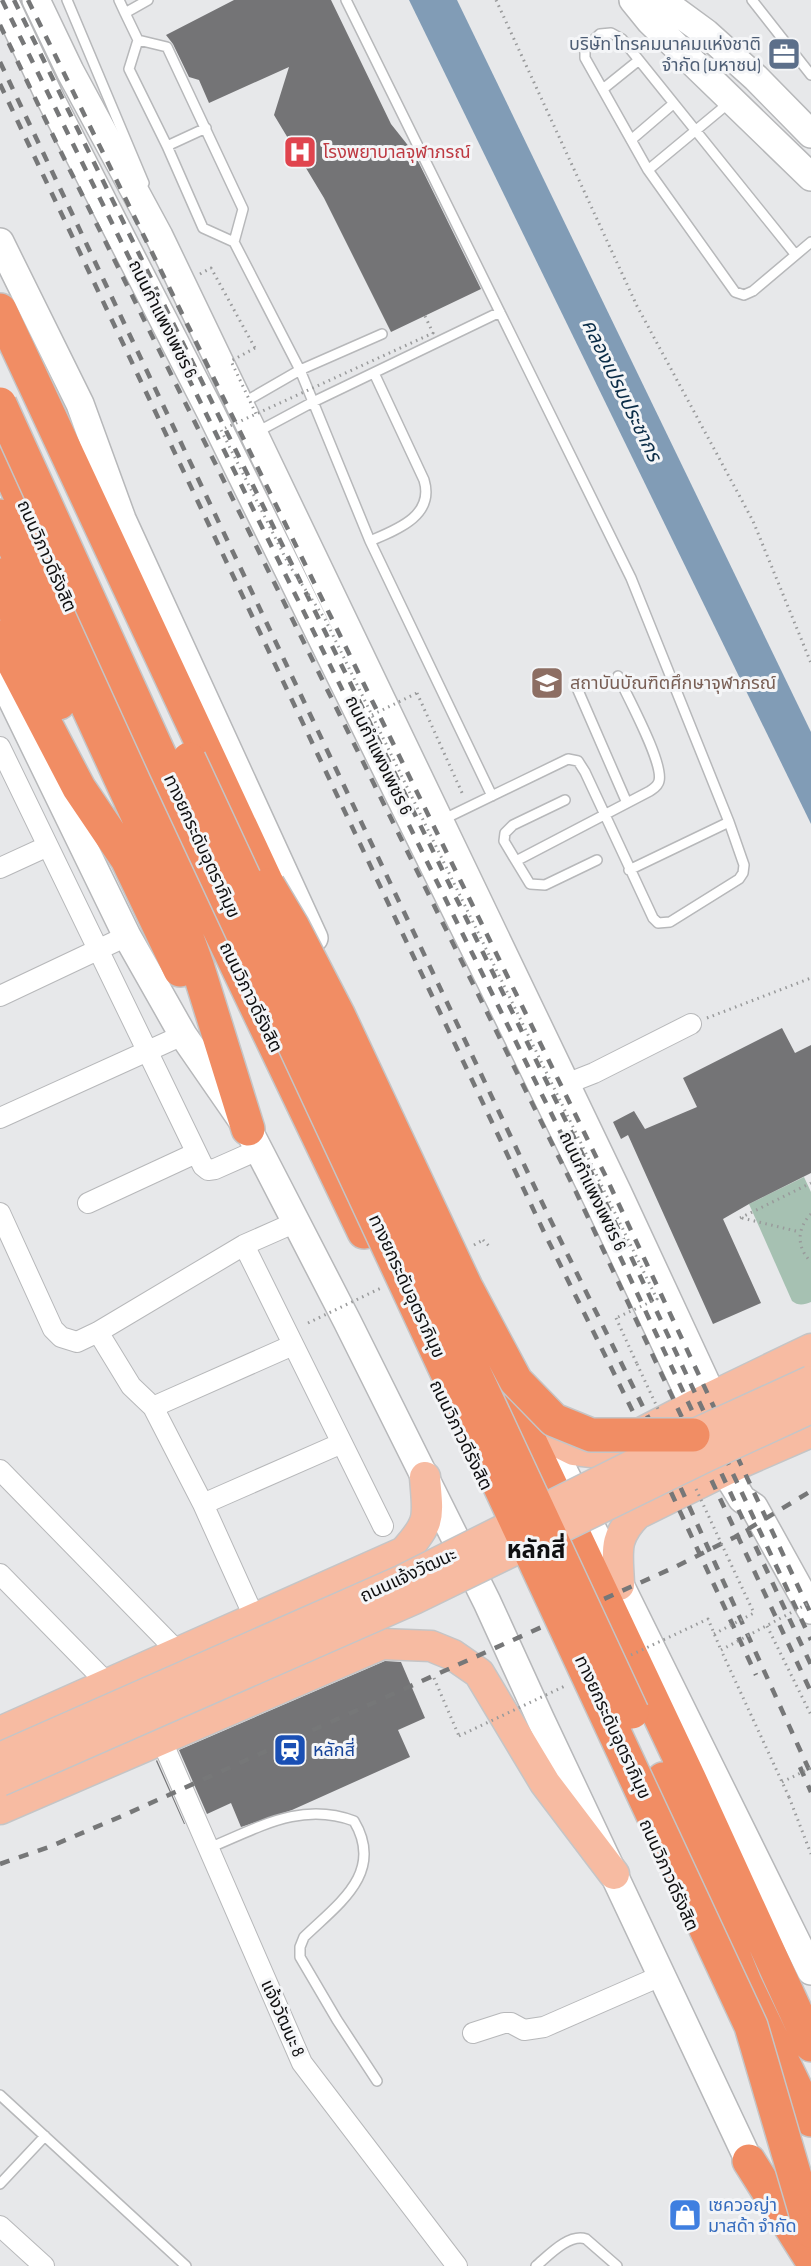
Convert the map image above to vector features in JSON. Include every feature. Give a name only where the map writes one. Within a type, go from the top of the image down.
[{"type":"highway","points":[[0,284],[122,519]]},
{"type":"highway","points":[[0,310],[202,747],[689,1778],[811,2045]]},
{"type":"highway","name":"ทางยกระดับอุตราภิมุข","points":[[0,355],[663,1779],[745,1983],[811,2120]]},
{"type":"highway","name":"ทางยกระดับอุตราภิมุข","points":[[0,404],[166,769],[751,2026],[811,2170]]},
{"type":"highway","name":"ถนนวิภาวดีรังสิต","points":[[0,451],[147,780],[637,1801],[811,2194]]},
{"type":"highway","points":[[73,466],[166,618]]},
{"type":"highway","points":[[0,516],[163,871],[197,965],[253,1140]]},
{"type":"highway","points":[[0,575],[10,602],[92,772],[127,859],[197,1006],[224,1054]]},
{"type":"highway","points":[[0,637],[80,788],[127,859]]},
{"type":"highway","points":[[189,759],[293,927],[338,1014],[466,1287],[516,1381],[554,1420],[591,1434],[700,1412]]},
{"type":"highway","points":[[745,1983],[811,2067]]},
{"type":"highway","points":[[751,2026],[811,2230]]},
{"type":"highway","points":[[749,2161],[811,2259]]},
{"type":"main road","name":"ถนนกำแพงเพชร 6","points":[[4,0],[80,158],[185,361],[294,582],[600,1203],[700,1412],[733,1466],[755,1491],[754,1507],[811,1610]]},
{"type":"main road","name":"ถนนกำแพงเพชร 6","points":[[36,0],[70,71],[159,236],[249,418],[319,570],[566,1084],[700,1412]]},
{"type":"main road","points":[[633,0],[650,21],[811,177]]},
{"type":"main road","points":[[661,0],[706,33],[756,78],[811,134]]},
{"type":"main road","points":[[0,242],[80,404],[122,519],[166,618],[546,1436],[811,1971]]},
{"type":"main road","points":[[294,582],[319,570]]},
{"type":"main road","points":[[0,675],[127,936],[183,1035],[253,1140],[425,1477],[487,1602],[798,2266]]},
{"type":"main road","name":"ถนนแจ้งวัฒนะ","points":[[0,1758],[403,1580],[700,1412],[772,1367],[811,1348]]},
{"type":"main road","points":[[772,1367],[758,1394],[762,1414],[769,1425],[783,1435],[809,1425]]},
{"type":"main road","name":"ถนนแจ้งวัฒนะ","points":[[546,1436],[574,1450],[592,1452],[622,1445],[643,1432],[700,1412],[811,1381]]},
{"type":"main road","points":[[619,1585],[618,1539],[626,1525],[637,1514],[809,1425]]},
{"type":"main road","name":"ถนนแจ้งวัฒนะ","points":[[0,1781],[414,1599],[707,1456],[809,1425]]},
{"type":"main road","name":"ถนนแจ้งวัฒนะ","points":[[0,1732],[404,1552],[420,1534],[428,1516],[425,1477]]},
{"type":"main road","points":[[0,1809],[382,1644],[396,1632],[402,1620],[402,1599],[396,1587],[384,1576],[365,1570]]},
{"type":"main road","points":[[382,1644],[431,1646],[453,1655],[479,1673],[545,1784],[614,1874]]},
{"type":"street","points":[[30,737],[0,749],[196,1153],[208,1170],[253,1140]]},
{"type":"street","points":[[0,868],[48,846]]},
{"type":"street","points":[[0,996],[127,936]]},
{"type":"street","points":[[566,1084],[594,1073],[691,1024]]},
{"type":"street","points":[[0,1118],[183,1035]]},
{"type":"street","points":[[88,1203],[196,1153]]},
{"type":"street","points":[[0,1213],[8,1254],[53,1329],[61,1337],[77,1342],[98,1332],[244,1245],[296,1222]]},
{"type":"street","points":[[244,1245],[383,1526]]},
{"type":"street","points":[[98,1332],[131,1386],[153,1407],[203,1504],[255,1619]]},
{"type":"street","points":[[153,1407],[293,1345]]},
{"type":"street","points":[[203,1504],[342,1443]]},
{"type":"street","points":[[0,1470],[179,1653]]},
{"type":"street","points":[[0,1574],[108,1684]]},
{"type":"street","name":"แจ้งวัฒนะ 8","points":[[161,1739],[302,2063],[457,2266]]},
{"type":"street","points":[[473,2033],[504,2023],[512,2023],[524,2030],[544,2027],[663,1975]]},
{"type":"street","points":[[0,2226],[44,2266]]},
{"type":"lane","points":[[67,0],[150,196],[159,236]]},
{"type":"lane","points":[[119,0],[138,40],[129,69],[167,146],[203,228],[234,242],[300,370],[370,541],[492,796]]},
{"type":"lane","points":[[346,0],[631,578],[729,822],[744,865],[743,873],[739,879],[670,922],[658,923],[653,918],[629,870],[578,761],[568,759],[440,821]]},
{"type":"lane","points":[[752,0],[811,75]]},
{"type":"lane","points":[[125,12],[145,1]]},
{"type":"lane","points":[[795,254],[622,39],[611,33],[600,34],[585,48],[585,58],[648,170],[735,292],[744,295],[753,291],[811,242]]},
{"type":"lane","points":[[138,40],[167,47],[207,129],[243,209],[234,242]]},
{"type":"lane","points":[[603,89],[639,60]]},
{"type":"lane","points":[[648,170],[732,101]]},
{"type":"lane","points":[[631,140],[673,104]]},
{"type":"lane","points":[[167,146],[207,129]]},
{"type":"lane","points":[[249,418],[313,402],[500,312]]},
{"type":"lane","points":[[249,418],[300,370],[382,334]]},
{"type":"lane","points":[[370,541],[417,516],[426,495],[424,480],[374,373]]},
{"type":"lane","points":[[516,861],[650,791],[658,784],[660,779],[657,761],[618,676]]},
{"type":"lane","points":[[577,688],[627,803]]},
{"type":"lane","points":[[565,800],[513,825],[505,833],[504,841],[530,884],[538,886],[545,885],[597,860]]},
{"type":"lane","points":[[629,870],[729,822]]},
{"type":"lane","points":[[209,1848],[287,1817],[317,1812],[338,1815],[354,1821],[365,1845],[362,1874],[352,1889],[304,1937],[300,1947],[300,1957],[337,2020],[377,2081]]},
{"type":"lane","points":[[0,2095],[186,2266]]},
{"type":"lane","points":[[0,2184],[45,2136]]},
{"type":"lane","points":[[536,2266],[547,2263],[571,2239],[580,2237],[586,2239],[617,2266]]},
{"type":"path","points":[[496,0],[638,306],[753,521],[811,663]]},
{"type":"path","points":[[211,268],[255,348],[231,361],[249,418]]},
{"type":"path","points":[[425,316],[433,333],[221,430],[289,565],[326,619],[657,1299],[616,1318],[637,1364]]},
{"type":"path","points":[[372,715],[417,693],[468,807]]},
{"type":"path","points":[[691,1024],[811,978]]},
{"type":"path","points":[[800,1232],[740,1218],[811,1183]]},
{"type":"path","points":[[811,1214],[803,1222],[800,1232],[803,1251],[811,1262]]},
{"type":"path","points":[[483,1240],[491,1248]]},
{"type":"path","points":[[714,1634],[754,1613],[729,1560]]},
{"type":"path","points":[[811,1602],[721,1650],[782,1782],[811,1854]]},
{"type":"path","points":[[767,1626],[811,1715]]},
{"type":"path","points":[[434,1678],[459,1736]]},
{"type":"path","points":[[782,1782],[811,1768]]},
{"type":"green space","points":[[804,1177],[811,1192],[811,1302],[797,1304],[792,1301],[749,1204]]},
{"type":"water","name":"คลองเปรมประชากร","points":[[409,0],[457,0],[811,732],[811,824]]},
{"type":"building","name":"โรงพยาบาลจุฬาภรณ์","points":[[234,0],[331,0],[391,124],[414,153],[481,289],[391,332],[324,198],[274,115],[289,67],[209,103],[199,80],[189,77],[173,44],[166,35]]},
{"type":"building","points":[[782,1028],[795,1053],[811,1045],[811,1173],[723,1219],[761,1303],[713,1324],[628,1135],[621,1139],[613,1122],[634,1111],[645,1129],[697,1107],[683,1078]]},
{"type":"building","name":"หลักสี่","points":[[385,1661],[401,1662],[425,1718],[398,1730],[410,1757],[292,1810],[241,1827],[231,1803],[207,1814],[179,1750]]},
{"type":"building","points":[[157,1760],[185,1824],[156,1761]]},
{"type":"railway","points":[[2,0],[587,1186],[811,1665]]},
{"type":"railway","points":[[14,0],[596,1182],[811,1640]]},
{"type":"railway","points":[[28,0],[606,1177],[811,1614]]},
{"type":"railway","points":[[0,25],[576,1192],[811,1692]]},
{"type":"railway","points":[[0,62],[548,1215],[653,1427],[811,1774]]},
{"type":"railway","points":[[0,84],[544,1232],[643,1432],[756,1675]]},
{"type":"railway","points":[[0,1864],[49,1847],[122,1816],[675,1567],[735,1537],[811,1491]]},
{"type":"railway","points":[[800,1767],[811,1792]]},
{"type":"place","name":"บริษัท โทรคมนาคมแห่งชาติ จำกัด (มหาชน)","points":[[784,54]]},
{"type":"place","name":"โรงพยาบาลจุฬาภรณ์","points":[[300,152]]},
{"type":"place","name":"สถาบันบัณฑิตศึกษาจุฬาภรณ์","points":[[547,683]]},
{"type":"place","name":"หลักสี่","points":[[290,1750]]},
{"type":"place","name":"เซควอญ่า มาสด้า จำกัด","points":[[685,2215]]},
{"type":"district","name":"หลักสี่","points":[[536,1550]]}]
